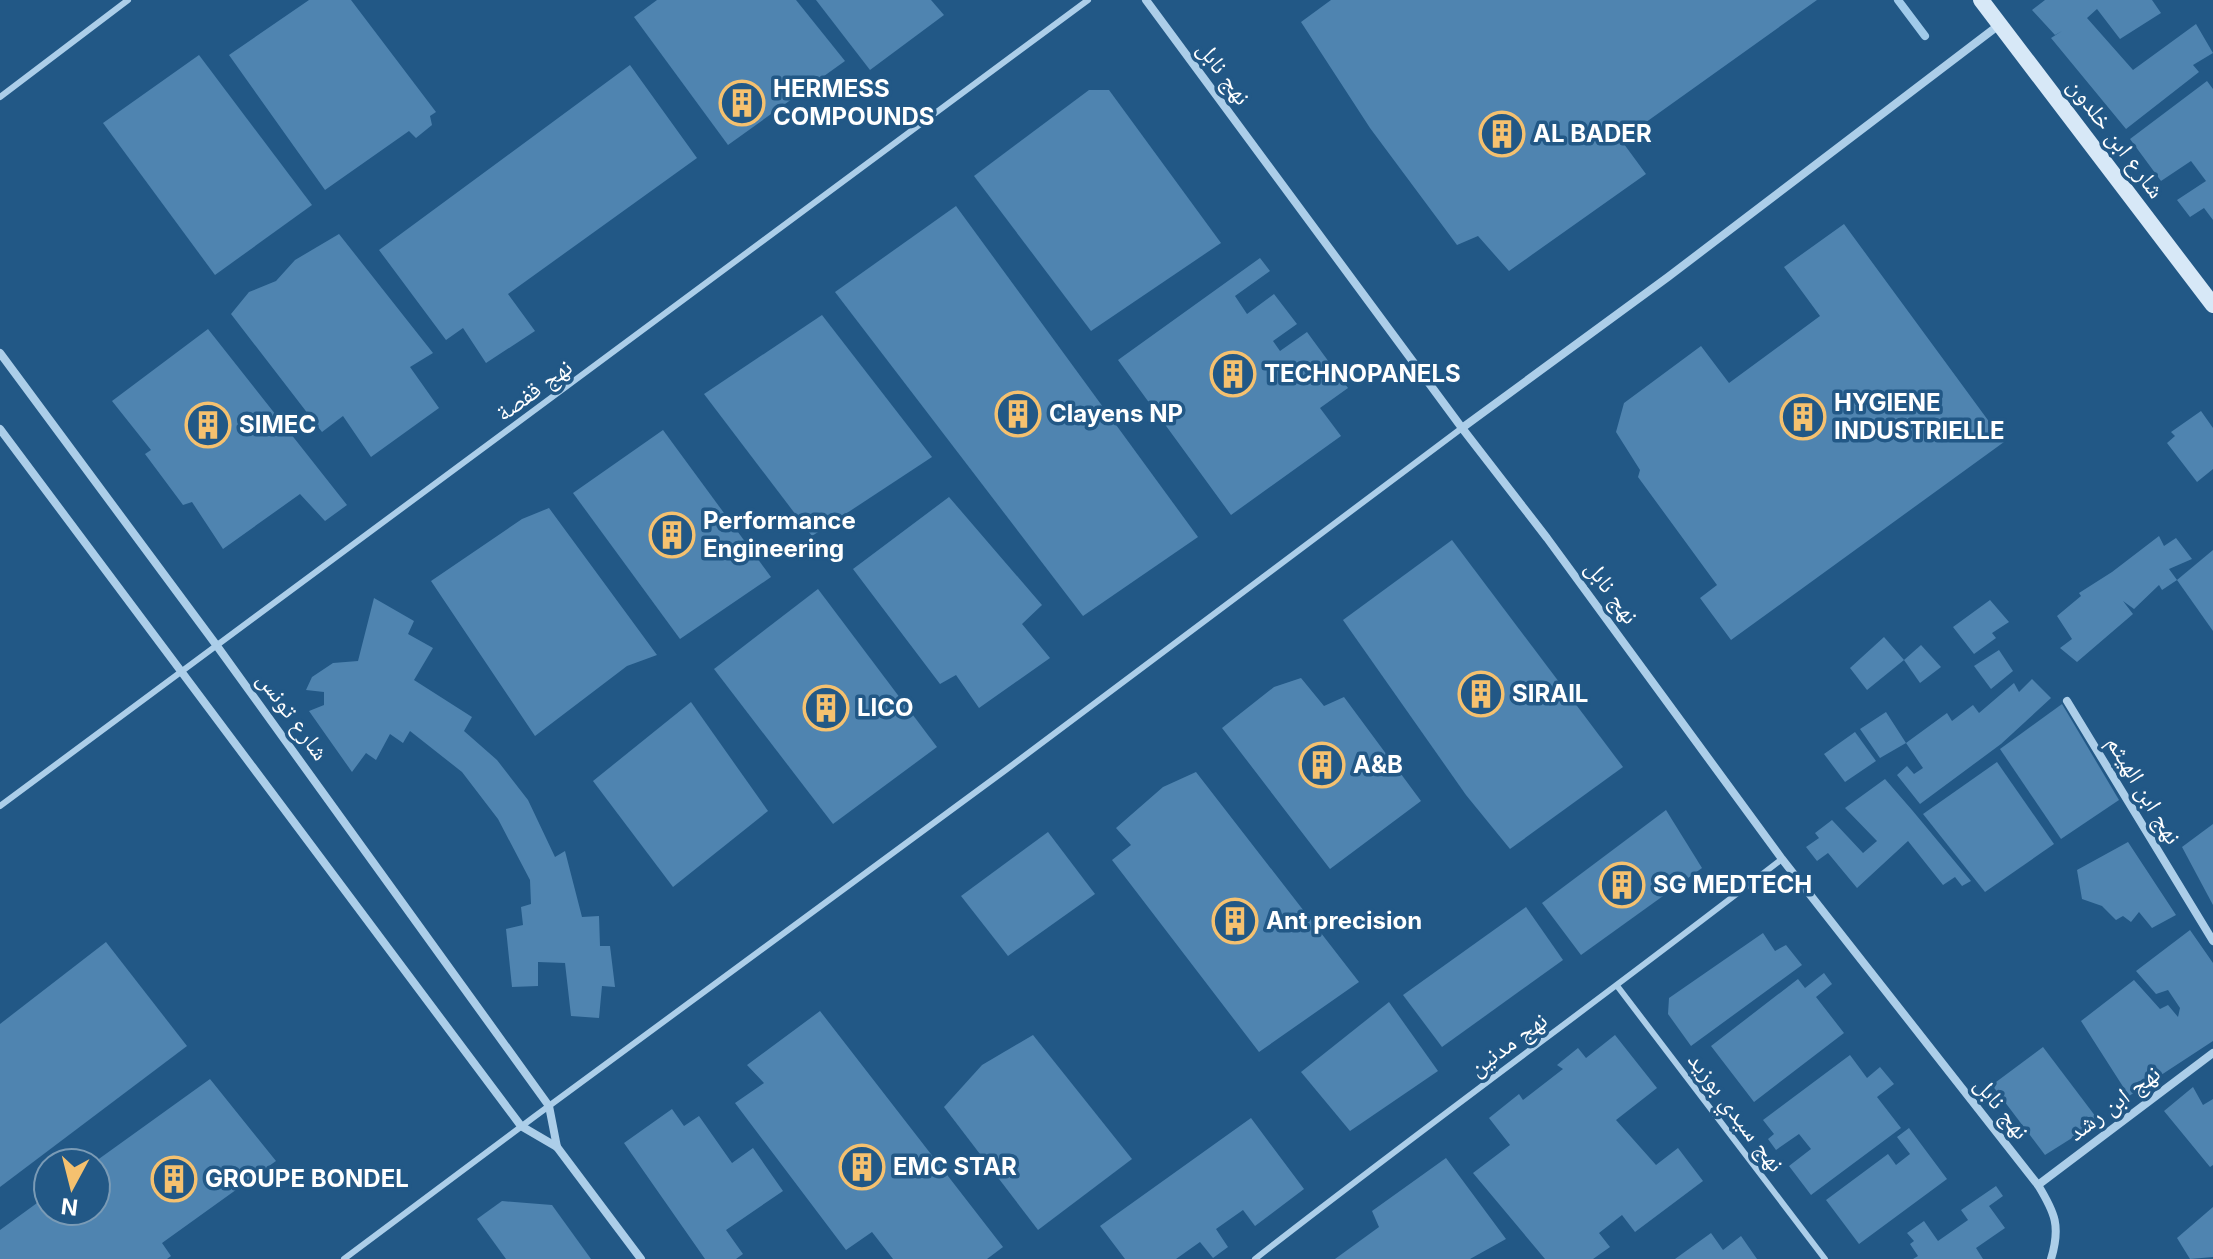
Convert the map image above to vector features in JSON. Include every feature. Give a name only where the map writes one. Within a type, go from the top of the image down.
[{"type":"street","name":"نهج نابل","points":[[1146,0],[1782,859],[2038,1185],[2056,1221],[2057,1241],[2051,1259]]},
{"type":"street","name":"شارع ابن خلدون","points":[[1981,0],[2213,305]]},
{"type":"street","points":[[1462,428],[1681,267],[1999,25]]},
{"type":"street","name":"شارع تونس","points":[[0,353],[217,646],[549,1106]]},
{"type":"street","points":[[0,429],[521,1126],[557,1147],[641,1259]]},
{"type":"street","name":"نهج ابن الهيثم","points":[[2067,701],[2213,941]]},
{"type":"street","name":"نهج ابن رشد","points":[[2038,1185],[2213,1053]]},
{"type":"street","points":[[549,1106],[557,1147]]},
{"type":"lane","points":[[0,97],[128,0]]},
{"type":"lane","name":"نهج قفصة","points":[[0,806],[1088,0]]},
{"type":"lane","points":[[344,1259],[1462,428]]},
{"type":"lane","name":"نهج مدنين","points":[[1255,1259],[1426,1126],[1618,987],[1782,859]]},
{"type":"lane","name":"نهج سيدي بوزيد","points":[[1618,987],[1825,1259]]},
{"type":"building","points":[[309,0],[351,0],[436,112],[430,116],[432,125],[416,138],[409,131],[325,190],[229,55]]},
{"type":"building","name":"HERMESS COMPOUNDS","points":[[657,0],[796,0],[845,61],[728,145],[634,17]]},
{"type":"building","points":[[816,0],[931,0],[944,15],[870,70]]},
{"type":"building","name":"AL BADER","points":[[1331,0],[1817,0],[1621,140],[1646,174],[1509,271],[1478,236],[1457,245],[1370,128],[1301,22]]},
{"type":"building","points":[[2045,0],[2152,0],[2161,13],[2120,39],[2097,9],[2087,18],[2133,70],[2196,24],[2213,53],[2193,65],[2199,72],[2126,129],[2051,38],[2062,31],[2055,35],[2032,10]]},
{"type":"building","points":[[199,55],[312,205],[215,275],[103,123]]},
{"type":"building","points":[[630,65],[697,158],[508,294],[535,331],[486,363],[463,328],[446,340],[379,250]]},
{"type":"building","points":[[2207,81],[2213,89],[2213,220],[2204,208],[2190,217],[2177,200],[2206,181],[2191,161],[2161,181],[2130,139]]},
{"type":"building","points":[[1089,90],[1109,90],[1221,243],[1091,331],[974,176]]},
{"type":"building","name":"Clayens NP","points":[[956,206],[1198,537],[1083,616],[835,292]]},
{"type":"building","name":"HYGIENE INDUSTRIELLE","points":[[1844,224],[2004,442],[1731,640],[1700,598],[1717,585],[1638,477],[1640,470],[1616,432],[1624,403],[1701,346],[1729,383],[1820,316],[1784,267]]},
{"type":"building","points":[[339,234],[433,353],[410,367],[439,408],[371,457],[343,416],[322,432],[231,314],[249,292],[276,281],[295,260]]},
{"type":"building","name":"TECHNOPANELS","points":[[1260,258],[1270,271],[1235,296],[1247,314],[1274,294],[1297,324],[1273,341],[1280,351],[1307,332],[1348,388],[1320,408],[1341,436],[1231,515],[1118,360]]},
{"type":"building","points":[[822,315],[932,457],[812,536],[704,394]]},
{"type":"building","name":"SIMEC","points":[[208,329],[347,505],[325,521],[300,494],[223,549],[192,502],[183,505],[145,454],[151,450],[112,401]]},
{"type":"building","points":[[2201,411],[2213,428],[2213,469],[2197,482],[2167,443],[2175,436],[2171,432]]},
{"type":"building","name":"Performance Engineering","points":[[663,430],[771,577],[680,639],[573,493]]},
{"type":"building","points":[[949,497],[1042,605],[1022,624],[1050,658],[979,708],[956,675],[940,684],[853,569]]},
{"type":"building","points":[[549,508],[657,655],[627,666],[535,736],[431,581],[522,519]]},
{"type":"building","points":[[2159,536],[2164,546],[2176,538],[2192,559],[2169,569],[2177,580],[2162,590],[2159,585],[2134,609],[2123,601],[2133,614],[2077,662],[2060,648],[2072,639],[2057,616],[2081,596],[2079,593]]},
{"type":"building","name":"SIRAIL","points":[[1452,540],[1623,767],[1510,849],[1466,795],[1343,620]]},
{"type":"building","points":[[2213,550],[2213,631],[2177,580]]},
{"type":"building","name":"LICO","points":[[818,589],[937,747],[833,824],[714,669]]},
{"type":"building","points":[[374,598],[414,621],[408,634],[433,648],[414,680],[472,717],[464,731],[497,760],[528,800],[555,857],[565,851],[582,917],[599,916],[600,946],[610,946],[615,987],[602,986],[599,1018],[571,1016],[565,963],[538,962],[538,986],[512,987],[506,929],[523,925],[521,907],[531,904],[530,880],[498,819],[462,772],[410,731],[403,743],[390,734],[376,760],[366,753],[352,772],[309,711],[324,705],[324,692],[306,690],[312,677],[333,663],[358,661]]},
{"type":"building","points":[[1990,600],[2009,622],[1992,633],[1996,638],[1974,654],[1953,627]]},
{"type":"building","points":[[1884,637],[1904,660],[1867,690],[1850,668]]},
{"type":"building","points":[[1921,645],[1941,667],[1920,683],[1904,660]]},
{"type":"building","points":[[1999,650],[2013,671],[1991,689],[1974,666]]},
{"type":"building","name":"A&B","points":[[1301,678],[1324,706],[1344,697],[1421,801],[1330,869],[1222,728],[1274,687]]},
{"type":"building","points":[[2032,679],[2051,698],[2001,744],[1920,804],[1897,775],[1907,766],[1914,774],[1923,768],[1906,743],[1947,713],[1952,721],[1973,705],[1979,713],[2014,683],[2019,692]]},
{"type":"building","points":[[691,702],[768,811],[673,887],[593,781]]},
{"type":"building","points":[[2062,704],[2119,800],[2061,839],[2000,749]]},
{"type":"building","points":[[1886,712],[1906,743],[1880,758],[1860,729]]},
{"type":"building","points":[[1855,732],[1876,761],[1845,782],[1824,754]]},
{"type":"building","points":[[1997,762],[2054,844],[1985,892],[1923,814]]},
{"type":"building","name":"Ant precision","points":[[1196,772],[1359,982],[1259,1052],[1112,860],[1131,845],[1116,828],[1163,787]]},
{"type":"building","points":[[1885,779],[1971,881],[1962,886],[1955,877],[1943,885],[1908,841],[1857,888],[1828,853],[1817,861],[1806,847],[1819,838],[1815,833],[1832,820],[1863,853],[1877,841],[1845,808]]},
{"type":"building","name":"SG MEDTECH","points":[[1666,810],[1702,868],[1581,955],[1542,903]]},
{"type":"building","points":[[2213,824],[2213,905],[2182,847]]},
{"type":"building","points":[[1048,832],[1095,894],[1008,956],[961,896]]},
{"type":"building","points":[[2128,842],[2176,915],[2152,928],[2139,912],[2131,922],[2123,916],[2116,920],[2102,906],[2082,899],[2077,870]]},
{"type":"building","points":[[1526,907],[1563,960],[1442,1047],[1403,995]]},
{"type":"building","points":[[2190,930],[2213,963],[2213,1041],[2129,1096],[2081,1021],[2134,980],[2160,1009],[2168,1005],[2178,1017],[2180,1008],[2168,990],[2156,994],[2136,971]]},
{"type":"building","points":[[1763,933],[1775,951],[1786,945],[1802,965],[1691,1046],[1668,1014],[1669,998]]},
{"type":"building","points":[[106,942],[187,1046],[53,1147],[32,1147],[32,1163],[0,1187],[0,1024]]},
{"type":"building","points":[[1824,973],[1832,984],[1816,997],[1844,1033],[1754,1102],[1711,1046],[1798,979],[1805,988]]},
{"type":"building","points":[[1389,1002],[1438,1071],[1350,1131],[1301,1072]]},
{"type":"building","name":"EMC STAR","points":[[820,1011],[1003,1247],[987,1259],[893,1259],[872,1232],[846,1250],[735,1103],[764,1083],[747,1065]]},
{"type":"building","name":"EMC STAR","points":[[1033,1035],[1132,1159],[1038,1230],[944,1107],[982,1065]]},
{"type":"building","points":[[1615,1035],[1657,1088],[1616,1120],[1656,1165],[1678,1148],[1703,1181],[1635,1232],[1622,1215],[1599,1233],[1610,1247],[1593,1259],[1545,1259],[1473,1173],[1510,1145],[1489,1118],[1519,1094],[1523,1100],[1563,1069],[1557,1065],[1578,1048],[1586,1058]]},
{"type":"building","points":[[2043,1047],[2099,1121],[2045,1155],[1992,1085]]},
{"type":"building","points":[[1850,1055],[1867,1078],[1880,1067],[1894,1084],[1877,1097],[1901,1128],[1811,1195],[1789,1166],[1811,1149],[1799,1134],[1776,1150],[1768,1139],[1774,1134],[1763,1120]]},
{"type":"building","name":"GROUPE BONDEL","points":[[210,1079],[276,1161],[162,1243],[171,1256],[167,1259],[0,1259],[0,1230],[32,1207],[32,1227],[112,1227],[112,1149]]},
{"type":"building","points":[[2193,1087],[2203,1105],[2213,1099],[2213,1165],[2210,1167],[2164,1111]]},
{"type":"building","points":[[672,1109],[684,1126],[699,1116],[732,1163],[753,1148],[783,1191],[726,1230],[743,1254],[736,1259],[705,1259],[624,1143]]},
{"type":"building","points":[[1251,1118],[1304,1189],[1255,1226],[1243,1210],[1216,1229],[1228,1247],[1213,1258],[1200,1242],[1176,1259],[1125,1259],[1100,1226]]},
{"type":"building","points":[[1909,1128],[1947,1179],[1859,1244],[1826,1200],[1888,1154],[1896,1165],[1910,1154],[1897,1137]]},
{"type":"building","points":[[1446,1158],[1506,1239],[1470,1259],[1335,1259],[1379,1227],[1372,1211]]},
{"type":"building","points":[[1996,1186],[2003,1196],[1989,1206],[2005,1228],[1976,1248],[1983,1259],[1913,1259],[1918,1256],[1910,1244],[1914,1241],[1907,1233],[1924,1221],[1938,1241],[1968,1220],[1961,1210]]},
{"type":"building","points":[[502,1201],[552,1205],[591,1259],[506,1259],[477,1219]]},
{"type":"building","points":[[2213,1207],[2213,1257],[2190,1259],[2177,1238]]},
{"type":"building","points":[[1711,1233],[1723,1250],[1741,1236],[1757,1259],[1675,1259]]},
{"type":"waterway","points":[[1898,0],[1925,36]]},
{"type":"place","name":"HERMESS COMPOUNDS","points":[[742,103]]},
{"type":"place","name":"AL BADER","points":[[1502,134]]},
{"type":"place","name":"TECHNOPANELS","points":[[1233,374]]},
{"type":"place","name":"Clayens NP","points":[[1018,414]]},
{"type":"place","name":"HYGIENE INDUSTRIELLE","points":[[1803,417]]},
{"type":"place","name":"SIMEC","points":[[208,425]]},
{"type":"place","name":"Performance Engineering","points":[[672,535]]},
{"type":"place","name":"SIRAIL","points":[[1481,694]]},
{"type":"place","name":"LICO","points":[[826,708]]},
{"type":"place","name":"A&B","points":[[1322,765]]},
{"type":"place","name":"SG MEDTECH","points":[[1622,885]]},
{"type":"place","name":"Ant precision","points":[[1235,921]]},
{"type":"place","name":"EMC STAR","points":[[862,1167]]},
{"type":"place","name":"GROUPE BONDEL","points":[[174,1179]]}]
